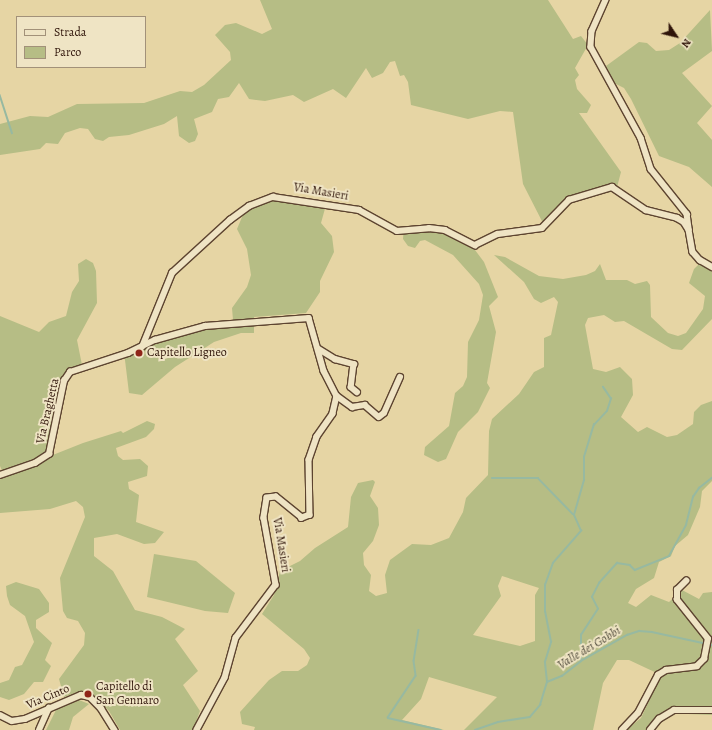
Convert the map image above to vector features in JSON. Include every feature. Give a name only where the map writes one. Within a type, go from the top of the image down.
[{"type":"street","points":[[606,0],[592,31],[591,47],[641,138],[651,169],[687,214],[693,252],[700,260],[712,267]]},
{"type":"street","name":"Via Masieri","points":[[142,346],[172,273],[230,220],[250,206],[273,197],[359,210],[397,231],[429,228],[445,230],[475,245],[498,234],[542,228],[569,200],[612,187],[646,210],[677,218],[689,230]]},
{"type":"street","points":[[142,346],[205,326],[304,317],[312,322],[324,371],[337,396],[352,407],[365,405],[380,417],[400,377]]},
{"type":"street","name":"Via Braghetta","points":[[0,475],[35,463],[49,454],[64,381],[70,372],[142,346]]},
{"type":"street","points":[[319,349],[336,359],[354,364],[351,386],[357,392]]},
{"type":"street","name":"Via Masieri","points":[[197,730],[225,678],[236,638],[276,585],[265,503],[272,496],[302,518],[310,515],[309,460],[317,437],[333,414],[337,396]]},
{"type":"street","points":[[622,730],[638,713],[658,675],[666,670],[697,666],[704,659],[708,639],[678,600],[677,590],[686,582]]},
{"type":"street","name":"Via Cinto","points":[[0,715],[12,721],[81,695],[90,698],[101,708],[114,730]]},
{"type":"street","points":[[39,730],[49,708]]},
{"type":"street","points":[[650,730],[658,718],[674,710],[712,710]]},
{"type":"green space","points":[[260,0],[548,0],[573,39],[581,36],[588,45],[575,68],[579,75],[575,80],[577,89],[591,105],[587,113],[579,113],[621,172],[616,191],[572,200],[546,229],[523,184],[513,112],[500,111],[468,119],[411,105],[408,82],[404,75],[400,76],[395,61],[390,62],[383,73],[372,78],[366,68],[346,98],[333,89],[304,102],[293,95],[265,101],[249,99],[239,83],[229,97],[218,99],[212,112],[194,119],[198,134],[195,141],[189,143],[179,136],[177,116],[164,124],[129,135],[109,137],[103,141],[95,139],[88,129],[80,128],[65,133],[58,144],[46,143],[40,149],[0,155],[0,124],[30,116],[48,117],[77,104],[144,103],[180,91],[192,92],[204,85],[231,60],[230,52],[215,35],[225,25],[236,23],[262,34],[272,29]]},
{"type":"green space","points":[[710,10],[712,51],[682,73],[712,106],[697,123],[712,140],[712,187],[689,167],[659,156],[631,99],[624,88],[614,83],[606,66],[639,42],[647,43],[656,51],[669,50],[680,43]]},
{"type":"green space","points":[[269,195],[274,199],[326,205],[321,223],[332,236],[334,252],[320,281],[320,292],[306,313],[254,317],[254,333],[241,333],[214,342],[175,367],[142,395],[129,393],[124,352],[187,328],[233,320],[232,308],[247,287],[251,275],[247,249],[237,229],[245,210]]},
{"type":"green space","points":[[432,224],[475,250],[484,262],[498,297],[489,306],[496,332],[487,383],[490,388],[478,412],[458,432],[446,459],[438,462],[424,455],[425,447],[449,426],[455,393],[463,386],[467,377],[468,342],[479,320],[483,295],[479,284],[453,255],[425,240],[420,241],[415,248],[408,246],[403,239],[404,227]]},
{"type":"green space","points":[[494,255],[505,257],[539,276],[563,279],[586,275],[595,271],[600,264],[606,280],[627,280],[635,284],[647,281],[650,285],[651,317],[668,333],[678,336],[686,333],[703,309],[705,296],[689,283],[694,269],[699,264],[712,268],[712,319],[682,350],[672,349],[624,321],[615,322],[604,315],[588,318],[585,325],[593,369],[606,372],[620,367],[632,379],[633,395],[621,417],[638,432],[647,427],[667,437],[677,435],[693,424],[694,412],[701,405],[712,401],[712,481],[702,491],[700,507],[688,535],[675,546],[671,556],[659,562],[654,578],[636,589],[628,603],[636,607],[651,595],[669,602],[682,590],[699,599],[703,593],[712,592],[712,715],[664,713],[647,730],[626,730],[641,718],[661,675],[629,660],[617,660],[603,683],[593,730],[464,730],[497,697],[429,677],[421,699],[402,720],[444,730],[254,730],[255,727],[242,724],[240,712],[269,680],[282,671],[298,671],[307,665],[310,658],[304,649],[262,614],[274,595],[280,571],[300,561],[315,548],[348,527],[351,497],[358,483],[373,480],[375,482],[370,496],[378,508],[379,525],[373,541],[363,553],[364,565],[371,575],[369,591],[376,596],[387,593],[385,575],[390,560],[412,544],[431,545],[449,538],[463,512],[466,498],[488,475],[489,431],[492,419],[519,394],[534,372],[544,367],[544,338],[551,335],[558,302],[554,297],[541,303],[534,299],[524,282]],"holes":[[[502,576],[539,588],[535,595],[535,641],[520,646],[473,635],[501,596],[498,586]]]},
{"type":"green space","points":[[86,259],[93,263],[96,271],[97,303],[77,340],[82,365],[64,376],[50,455],[3,473],[0,466],[0,316],[39,332],[49,322],[66,316],[72,292],[79,281],[78,264]]},
{"type":"green space","points":[[147,421],[155,424],[154,429],[146,437],[116,448],[118,456],[123,460],[140,459],[148,466],[147,476],[128,482],[129,489],[139,495],[136,522],[164,532],[155,543],[144,544],[117,534],[94,538],[94,556],[113,571],[135,610],[162,617],[185,629],[175,639],[198,671],[183,685],[200,711],[193,730],[120,730],[109,711],[93,695],[78,692],[64,697],[59,679],[84,645],[85,633],[78,621],[67,618],[63,611],[60,578],[85,517],[83,507],[76,501],[50,509],[0,513],[0,476],[83,443],[121,431],[123,433]]},
{"type":"green space","points":[[154,554],[196,561],[235,593],[228,613],[205,611],[147,597]]},
{"type":"green space","points":[[16,582],[39,589],[49,603],[49,612],[36,620],[36,628],[52,643],[45,660],[51,666],[43,682],[34,682],[24,694],[9,700],[0,697],[0,683],[9,680],[15,667],[22,665],[34,642],[25,616],[10,605],[7,596],[6,586]]},
{"type":"green space","points":[[79,700],[89,704],[73,717],[69,730],[46,730],[56,710]]},
{"type":"waterway","points":[[0,95],[12,133]]},
{"type":"waterway","points":[[547,682],[545,662],[551,642],[545,612],[545,585],[553,563],[581,531],[574,515],[584,480],[584,457],[594,425],[607,411],[611,399],[603,387]]},
{"type":"waterway","points":[[492,478],[538,478],[573,514]]},
{"type":"waterway","points":[[581,661],[581,635],[598,609],[592,597],[599,583],[617,563],[630,565],[635,570],[669,556],[686,525],[693,497],[699,488],[712,478]]},
{"type":"waterway","points":[[419,630],[414,661],[416,676],[388,718],[441,730]]},
{"type":"waterway","name":"Valle dei Gobbi","points":[[475,730],[498,722],[530,717],[540,705],[547,682],[562,676],[581,661],[627,635],[639,631],[652,632],[712,645]]},
{"type":"place","name":"Capitello Ligneo","points":[[139,353]]},
{"type":"place","name":"Capitello di San Gennaro","points":[[88,694]]}]
